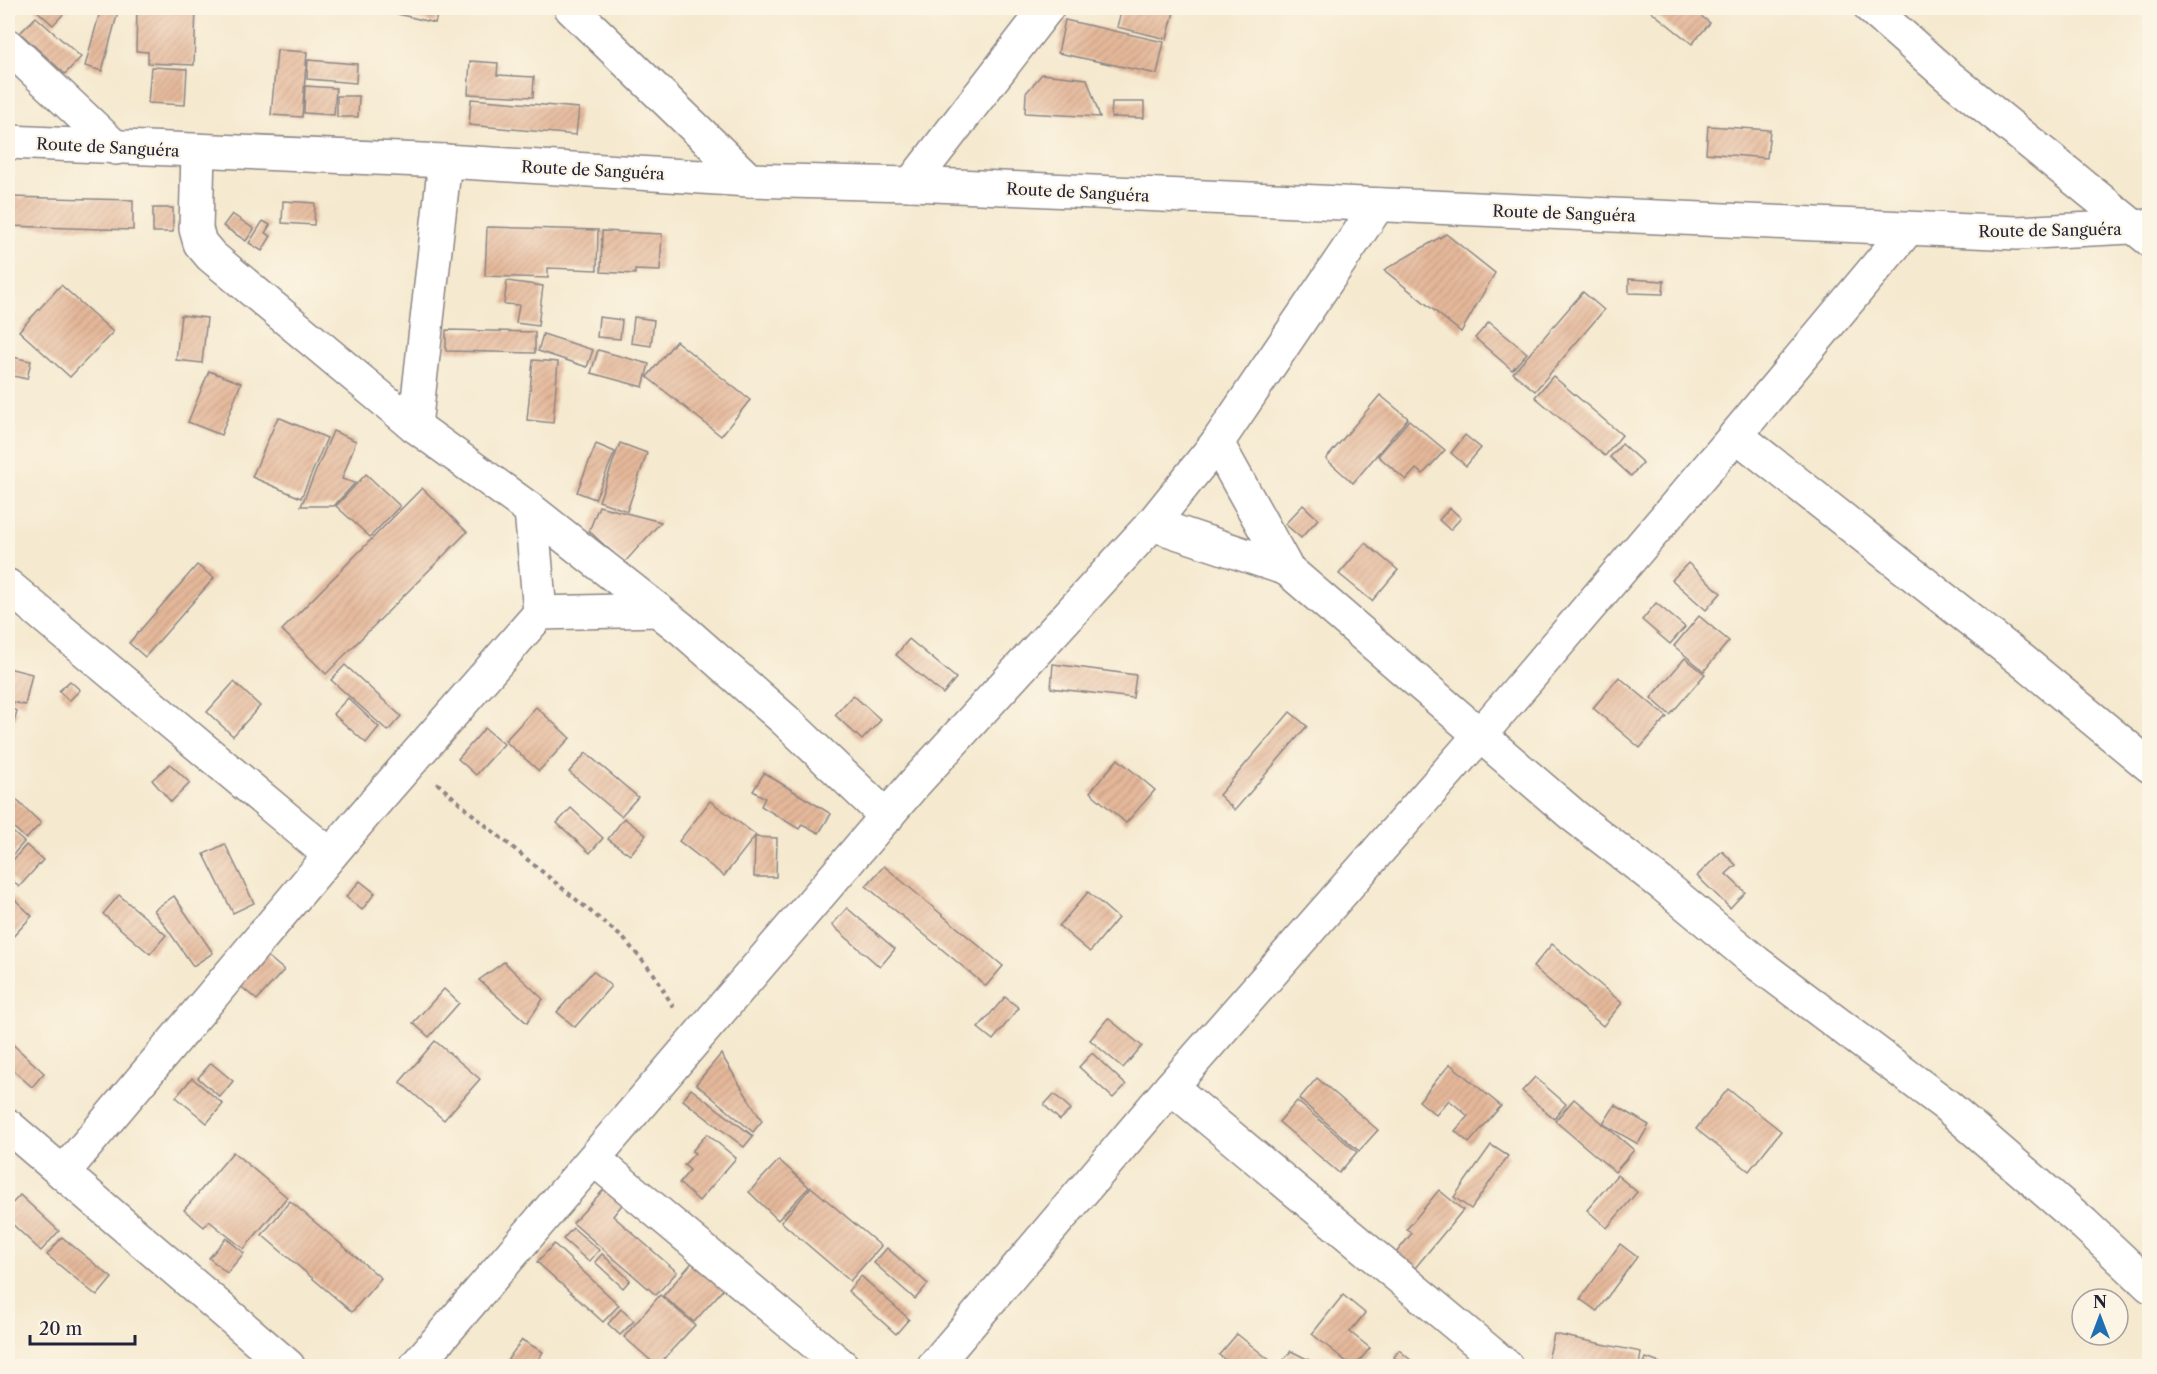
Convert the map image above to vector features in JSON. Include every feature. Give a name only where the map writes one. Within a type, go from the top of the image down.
[{"type":"street","points":[[571,8],[748,180]]},
{"type":"street","points":[[911,184],[1047,8]]},
{"type":"street","points":[[1871,8],[2008,126],[2145,231]]},
{"type":"street","points":[[8,46],[116,148]]},
{"type":"street","name":"Route de Sanguéra","points":[[8,142],[445,161],[748,180],[911,184],[1908,229],[2018,233],[2145,231]]},
{"type":"street","points":[[198,151],[196,229],[205,250],[415,426],[531,510],[658,610],[785,720],[886,817]]},
{"type":"street","points":[[415,426],[445,161]]},
{"type":"street","points":[[416,1366],[886,817],[1152,524],[1217,443],[1378,205]]},
{"type":"street","points":[[934,1366],[1171,1088],[1480,735],[1908,229]]},
{"type":"street","points":[[1736,435],[2024,662],[2150,766]]},
{"type":"street","points":[[1217,443],[1287,569],[1574,816],[1662,884],[1757,963],[1946,1105],[2084,1224],[2150,1286]]},
{"type":"street","points":[[63,1173],[330,855],[540,613],[531,510]]},
{"type":"street","points":[[1152,524],[1287,569]]},
{"type":"street","points":[[8,586],[330,855]]},
{"type":"street","points":[[540,613],[658,610]]},
{"type":"street","points":[[1171,1088],[1494,1363]]},
{"type":"street","points":[[8,1126],[288,1366]]},
{"type":"street","points":[[594,1159],[842,1366]]},
{"type":"path","points":[[412,760],[478,819],[623,938],[654,974],[674,1005],[684,1053]]},
{"type":"building","points":[[69,8],[53,25],[35,9]]},
{"type":"building","points":[[101,8],[119,8],[102,71],[85,66]]},
{"type":"building","points":[[137,8],[196,8],[194,65],[148,63],[148,52],[136,51]]},
{"type":"building","points":[[373,8],[439,8],[435,23]]},
{"type":"building","points":[[1122,8],[1175,8],[1167,39],[1117,27]]},
{"type":"building","points":[[1647,8],[1691,8],[1710,23],[1692,44]]},
{"type":"building","points":[[36,17],[81,57],[65,74],[20,33]]},
{"type":"building","points":[[1065,20],[1164,42],[1157,74],[1058,53]]},
{"type":"building","points":[[277,50],[307,52],[302,117],[271,115]]},
{"type":"building","points":[[308,60],[357,64],[356,83],[307,79]]},
{"type":"building","points":[[470,61],[498,63],[497,75],[534,77],[533,97],[468,94]]},
{"type":"building","points":[[151,67],[187,69],[185,105],[148,103]]},
{"type":"building","points":[[1042,74],[1087,79],[1100,117],[1025,113],[1026,93]]},
{"type":"building","points":[[305,86],[336,88],[334,115],[304,113]]},
{"type":"building","points":[[337,96],[359,96],[358,117],[337,117]]},
{"type":"building","points":[[471,99],[579,108],[576,135],[469,125]]},
{"type":"building","points":[[1112,102],[1144,102],[1144,118],[1111,117]]},
{"type":"building","points":[[1708,126],[1770,130],[1767,158],[1706,153]]},
{"type":"building","points":[[8,197],[133,200],[133,230],[8,226]]},
{"type":"building","points":[[283,201],[315,203],[314,225],[282,223]]},
{"type":"building","points":[[153,208],[173,208],[173,232],[153,232]]},
{"type":"building","points":[[232,214],[254,229],[246,241],[223,226]]},
{"type":"building","points":[[263,221],[270,225],[265,233],[271,236],[262,251],[249,243]]},
{"type":"building","points":[[487,227],[598,230],[597,270],[548,268],[548,278],[485,276]]},
{"type":"building","points":[[602,231],[662,234],[660,271],[635,270],[635,274],[601,272]]},
{"type":"building","points":[[1446,234],[1495,273],[1461,332],[1384,270]]},
{"type":"building","points":[[1629,279],[1664,281],[1663,294],[1629,293]]},
{"type":"building","points":[[507,281],[543,286],[538,326],[516,323],[519,305],[504,304]]},
{"type":"building","points":[[61,285],[113,332],[70,377],[19,331]]},
{"type":"building","points":[[1583,292],[1604,310],[1535,391],[1513,373]]},
{"type":"building","points":[[181,315],[207,318],[202,363],[176,360]]},
{"type":"building","points":[[599,317],[622,320],[620,339],[597,337]]},
{"type":"building","points":[[634,317],[654,320],[651,346],[631,343]]},
{"type":"building","points":[[1489,322],[1527,353],[1512,370],[1475,338]]},
{"type":"building","points":[[446,330],[535,332],[535,353],[446,351]]},
{"type":"building","points":[[543,334],[593,350],[587,367],[538,351]]},
{"type":"building","points":[[676,341],[750,400],[721,436],[647,377]]},
{"type":"building","points":[[598,350],[649,364],[643,387],[591,373]]},
{"type":"building","points":[[8,356],[31,361],[27,379],[8,375]]},
{"type":"building","points":[[533,360],[558,362],[553,423],[527,420]]},
{"type":"building","points":[[209,371],[241,383],[221,435],[188,422]]},
{"type":"building","points":[[1553,376],[1622,435],[1605,456],[1535,397]]},
{"type":"building","points":[[1380,395],[1408,418],[1353,483],[1326,459]]},
{"type":"building","points":[[278,417],[327,438],[301,498],[252,477]]},
{"type":"building","points":[[1409,420],[1445,450],[1423,474],[1416,469],[1406,480],[1378,456]]},
{"type":"building","points":[[333,431],[356,441],[342,479],[355,483],[334,506],[301,506]]},
{"type":"building","points":[[1465,435],[1481,448],[1466,466],[1451,453]]},
{"type":"building","points":[[620,443],[647,453],[627,511],[599,501]]},
{"type":"building","points":[[596,444],[615,452],[595,499],[577,492]]},
{"type":"building","points":[[1622,444],[1643,463],[1631,476],[1610,457]]},
{"type":"building","points":[[366,474],[400,506],[370,537],[336,506]]},
{"type":"building","points":[[422,488],[467,532],[326,674],[282,630]]},
{"type":"building","points":[[1303,505],[1318,519],[1301,538],[1285,524]]},
{"type":"building","points":[[599,506],[661,522],[624,563],[589,531]]},
{"type":"building","points":[[1450,508],[1461,518],[1450,530],[1439,520]]},
{"type":"building","points":[[1365,543],[1398,570],[1372,601],[1339,574]]},
{"type":"building","points":[[1688,563],[1721,593],[1706,610],[1672,580]]},
{"type":"building","points":[[197,565],[214,578],[145,657],[129,643]]},
{"type":"building","points":[[1656,603],[1685,627],[1670,644],[1642,620]]},
{"type":"building","points":[[1699,616],[1729,641],[1704,671],[1674,646]]},
{"type":"building","points":[[909,639],[956,678],[943,694],[896,655]]},
{"type":"building","points":[[1685,658],[1705,674],[1670,715],[1651,698]]},
{"type":"building","points":[[1053,664],[1136,675],[1133,698],[1051,688]]},
{"type":"building","points":[[345,665],[401,716],[388,731],[331,680]]},
{"type":"building","points":[[8,668],[32,674],[25,705],[8,701]]},
{"type":"building","points":[[1619,677],[1667,717],[1640,748],[1593,708]]},
{"type":"building","points":[[70,681],[80,690],[69,701],[59,691]]},
{"type":"building","points":[[234,682],[260,706],[233,736],[207,712]]},
{"type":"building","points":[[853,695],[881,720],[862,740],[835,715]]},
{"type":"building","points":[[348,698],[379,727],[366,743],[333,714]]},
{"type":"building","points":[[536,707],[570,738],[539,771],[505,741]]},
{"type":"building","points":[[8,708],[17,711],[11,732],[8,731]]},
{"type":"building","points":[[1290,712],[1307,726],[1235,810],[1219,795]]},
{"type":"building","points":[[485,728],[504,744],[476,775],[458,759]]},
{"type":"building","points":[[586,753],[638,797],[621,816],[569,772]]},
{"type":"building","points":[[1118,759],[1155,790],[1126,823],[1090,792]]},
{"type":"building","points":[[170,764],[190,783],[171,802],[152,780]]},
{"type":"building","points":[[764,773],[831,814],[819,833],[802,824],[799,829],[761,806],[765,798],[753,791]]},
{"type":"building","points":[[8,792],[41,823],[26,839],[8,822]]},
{"type":"building","points":[[710,801],[756,835],[724,876],[679,841]]},
{"type":"building","points":[[571,808],[603,838],[590,853],[557,823]]},
{"type":"building","points":[[624,818],[646,835],[630,855],[608,839]]},
{"type":"building","points":[[8,828],[24,842],[9,859],[8,857]]},
{"type":"building","points":[[755,837],[777,838],[776,877],[754,877]]},
{"type":"building","points":[[225,844],[254,903],[233,913],[204,854]]},
{"type":"building","points":[[26,845],[43,860],[19,887],[8,876],[8,866]]},
{"type":"building","points":[[1722,851],[1736,865],[1726,874],[1745,892],[1730,908],[1697,876]]},
{"type":"building","points":[[884,866],[1003,966],[986,986],[866,886]]},
{"type":"building","points":[[360,881],[375,893],[362,910],[346,897]]},
{"type":"building","points":[[1088,892],[1118,918],[1090,952],[1059,926]]},
{"type":"building","points":[[8,893],[32,916],[8,942]]},
{"type":"building","points":[[119,895],[166,935],[150,954],[103,914]]},
{"type":"building","points":[[174,896],[213,953],[193,966],[154,910]]},
{"type":"building","points":[[847,908],[895,949],[880,967],[832,925]]},
{"type":"building","points":[[1552,944],[1622,1003],[1603,1026],[1533,967]]},
{"type":"building","points":[[265,954],[284,970],[257,1000],[238,984]]},
{"type":"building","points":[[504,962],[543,999],[527,1023],[479,980]]},
{"type":"building","points":[[593,971],[611,986],[575,1027],[557,1012]]},
{"type":"building","points":[[444,989],[459,1003],[429,1037],[413,1023]]},
{"type":"building","points":[[1005,997],[1019,1008],[993,1040],[978,1028]]},
{"type":"building","points":[[1108,1018],[1142,1046],[1123,1068],[1090,1040]]},
{"type":"building","points":[[8,1040],[44,1073],[32,1087],[8,1066]]},
{"type":"building","points":[[435,1041],[480,1079],[444,1120],[400,1082]]},
{"type":"building","points":[[1092,1053],[1126,1085],[1113,1098],[1079,1067]]},
{"type":"building","points":[[721,1054],[762,1121],[753,1132],[696,1084]]},
{"type":"building","points":[[211,1063],[233,1081],[220,1097],[198,1078]]},
{"type":"building","points":[[1450,1064],[1501,1106],[1469,1143],[1455,1131],[1468,1116],[1449,1100],[1436,1115],[1419,1101]]},
{"type":"building","points":[[1535,1077],[1566,1104],[1554,1119],[1522,1091]]},
{"type":"building","points":[[192,1078],[223,1104],[207,1123],[176,1097]]},
{"type":"building","points":[[1317,1078],[1378,1130],[1359,1151],[1299,1099]]},
{"type":"building","points":[[691,1089],[753,1136],[744,1147],[683,1100]]},
{"type":"building","points":[[1728,1089],[1781,1131],[1749,1171],[1696,1129]]},
{"type":"building","points":[[1054,1094],[1071,1109],[1060,1120],[1044,1105]]},
{"type":"building","points":[[1574,1099],[1634,1150],[1615,1172],[1555,1121]]},
{"type":"building","points":[[1297,1101],[1357,1152],[1339,1173],[1279,1122]]},
{"type":"building","points":[[1615,1105],[1649,1125],[1638,1144],[1603,1124]]},
{"type":"building","points":[[707,1134],[736,1158],[699,1201],[679,1183],[690,1170],[684,1165],[695,1153],[692,1151]]},
{"type":"building","points":[[1491,1145],[1508,1156],[1471,1209],[1454,1197]]},
{"type":"building","points":[[233,1152],[287,1197],[244,1249],[209,1221],[204,1227],[184,1210]]},
{"type":"building","points":[[779,1160],[809,1187],[778,1220],[749,1192]]},
{"type":"building","points":[[1617,1175],[1637,1192],[1607,1228],[1587,1210]]},
{"type":"building","points":[[607,1186],[625,1201],[613,1216],[677,1272],[656,1295],[573,1223]]},
{"type":"building","points":[[811,1187],[881,1246],[850,1281],[781,1222]]},
{"type":"building","points":[[1439,1190],[1463,1210],[1415,1268],[1396,1253],[1412,1233],[1407,1229]]},
{"type":"building","points":[[20,1195],[59,1231],[41,1251],[8,1220],[8,1208]]},
{"type":"building","points":[[290,1201],[381,1278],[352,1312],[262,1235]]},
{"type":"building","points":[[573,1228],[599,1250],[589,1262],[563,1239]]},
{"type":"building","points":[[62,1237],[112,1278],[97,1296],[47,1255]]},
{"type":"building","points":[[226,1238],[244,1253],[227,1273],[209,1258]]},
{"type":"building","points":[[554,1244],[619,1305],[603,1322],[537,1262]]},
{"type":"building","points":[[1620,1244],[1637,1257],[1597,1311],[1580,1299]]},
{"type":"building","points":[[887,1248],[928,1284],[915,1299],[874,1263]]},
{"type":"building","points":[[602,1254],[630,1280],[623,1288],[595,1262]]},
{"type":"building","points":[[696,1258],[727,1285],[694,1322],[663,1296]]},
{"type":"building","points":[[861,1276],[909,1319],[896,1334],[848,1291]]},
{"type":"building","points":[[660,1295],[695,1325],[657,1366],[624,1337]]},
{"type":"building","points":[[1343,1295],[1365,1313],[1350,1332],[1370,1348],[1355,1366],[1312,1334]]},
{"type":"building","points":[[621,1309],[634,1321],[620,1335],[608,1324]]},
{"type":"building","points":[[1237,1334],[1277,1366],[1233,1366],[1219,1355]]},
{"type":"building","points":[[1554,1334],[1641,1352],[1639,1366],[1576,1366],[1548,1361]]},
{"type":"building","points":[[522,1340],[543,1352],[534,1366],[503,1366]]},
{"type":"building","points":[[1399,1350],[1413,1362],[1409,1366],[1405,1366],[1394,1357]]},
{"type":"building","points":[[1291,1351],[1321,1366],[1279,1366]]},
{"type":"building","points":[[1646,1358],[1668,1366],[1643,1366]]}]
